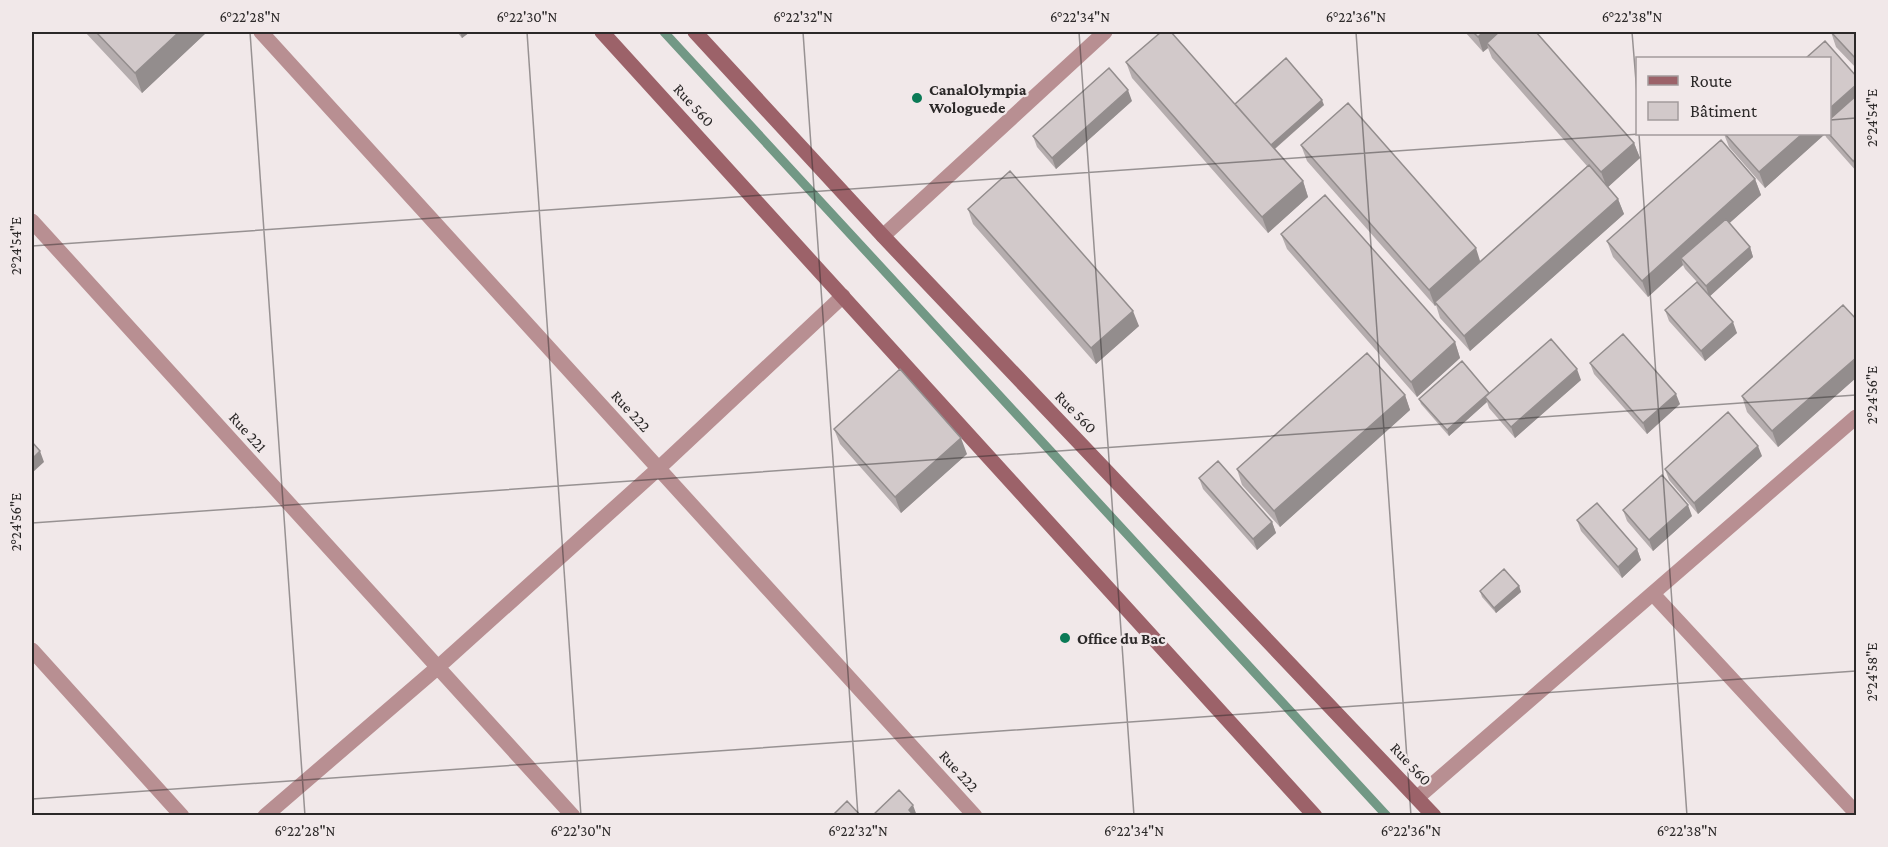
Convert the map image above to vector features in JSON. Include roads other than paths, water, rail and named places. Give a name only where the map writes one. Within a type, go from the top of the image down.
[{"type":"main road","name":"Rue 560","points":[[602,32],[1315,816]]},
{"type":"main road","name":"Rue 560","points":[[695,32],[883,236],[1434,816]]},
{"type":"street","name":"Rue 222","points":[[261,32],[975,816]]},
{"type":"street","points":[[883,236],[1105,32]]},
{"type":"street","name":"Rue 221","points":[[32,221],[573,816]]},
{"type":"street","points":[[265,816],[437,668],[659,468],[843,296]]},
{"type":"street","points":[[1418,797],[1857,417]]},
{"type":"street","points":[[1653,594],[1857,813]]},
{"type":"street","points":[[32,650],[182,816]]},
{"type":"waterway","points":[[664,32],[1387,816]]},
{"type":"place","name":"CanalOlympia Wologuede","points":[[917,98]]},
{"type":"place","name":"Office du Bac","points":[[1065,638]]}]
